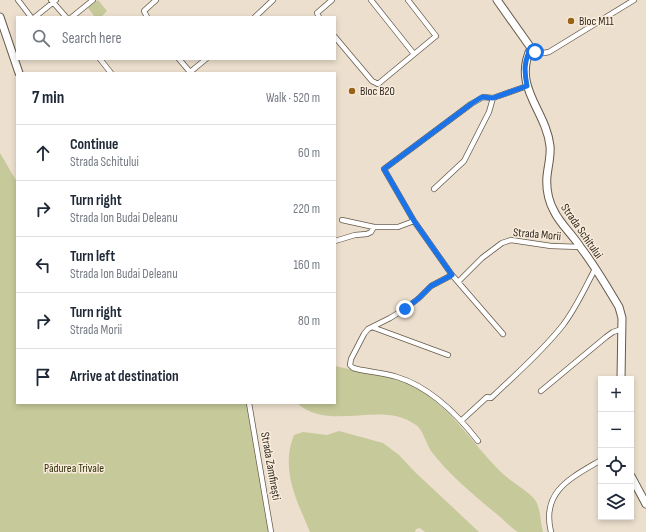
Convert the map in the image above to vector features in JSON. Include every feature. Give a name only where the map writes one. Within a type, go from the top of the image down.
[{"type":"main road","points":[[497,0],[531,48]]},
{"type":"main road","points":[[0,17],[19,72]]},
{"type":"main road","name":"Strada Schitului","points":[[531,48],[527,56],[525,66],[527,86],[549,138],[550,157],[547,176],[549,201],[554,213],[581,247],[619,307],[622,318],[621,376]]},
{"type":"main road","points":[[634,482],[646,504]]},
{"type":"street","points":[[18,0],[30,16]]},
{"type":"street","points":[[73,16],[93,0]]},
{"type":"street","points":[[146,16],[144,11],[156,0]]},
{"type":"street","points":[[256,16],[273,0]]},
{"type":"street","points":[[318,16],[317,13],[332,0]]},
{"type":"street","points":[[371,0],[414,54]]},
{"type":"street","points":[[336,38],[372,82],[378,84],[436,36],[408,0]]},
{"type":"street","points":[[531,48],[535,52],[541,54],[549,52],[634,0]]},
{"type":"street","points":[[36,16],[54,1],[65,16]]},
{"type":"street","points":[[101,60],[110,72]]},
{"type":"street","points":[[180,60],[188,72]]},
{"type":"street","points":[[190,72],[205,60]]},
{"type":"street","points":[[503,334],[452,275],[414,221],[384,169],[482,97],[493,98],[527,86]]},
{"type":"street","points":[[434,189],[464,161],[489,112],[493,98]]},
{"type":"street","points":[[342,220],[374,227],[398,227],[414,221]]},
{"type":"street","points":[[336,241],[367,234],[371,232],[374,227]]},
{"type":"street","name":"Strada Morii","points":[[458,282],[482,258],[502,243],[511,240],[551,246],[581,247]]},
{"type":"street","points":[[462,420],[487,397],[491,398],[544,346],[563,325],[582,296],[595,269]]},
{"type":"street","points":[[452,275],[431,286],[405,309],[368,329],[364,334],[350,362],[350,365],[353,368],[383,373],[409,382],[440,401],[462,420],[478,441]]},
{"type":"street","points":[[372,327],[448,355]]},
{"type":"street","points":[[541,391],[606,337],[613,332],[622,329]]},
{"type":"street","name":"Strada Zamfirești","points":[[249,404],[271,532]]},
{"type":"street","points":[[550,532],[548,523],[549,512],[554,495],[571,479],[598,462]]},
{"type":"green space","points":[[98,0],[107,11],[102,16],[94,16],[88,8]]},
{"type":"green space","name":"Pădurea Trivale","points":[[0,153],[16,180],[16,404],[246,404],[268,532],[0,532]]},
{"type":"green space","points":[[336,366],[380,375],[406,383],[434,400],[458,423],[502,473],[535,500],[538,507],[543,532],[518,532],[511,527],[446,469],[431,451],[423,433],[416,425],[402,418],[387,415],[340,416],[325,415],[310,411],[299,404],[336,404]]},
{"type":"green space","points":[[339,431],[383,443],[399,455],[479,532],[425,532],[420,528],[416,529],[415,532],[310,532],[292,485],[289,472],[290,448],[294,435],[303,432],[327,435]]},
{"type":"place","name":"Bloc M11","points":[[571,21]]},
{"type":"place","name":"Bloc B20","points":[[352,91]]},
{"type":"route","points":[[405,309],[431,286],[452,275],[414,221],[384,169],[482,97],[493,98],[502,96],[527,86],[525,66],[527,56],[531,48],[535,52]]}]
